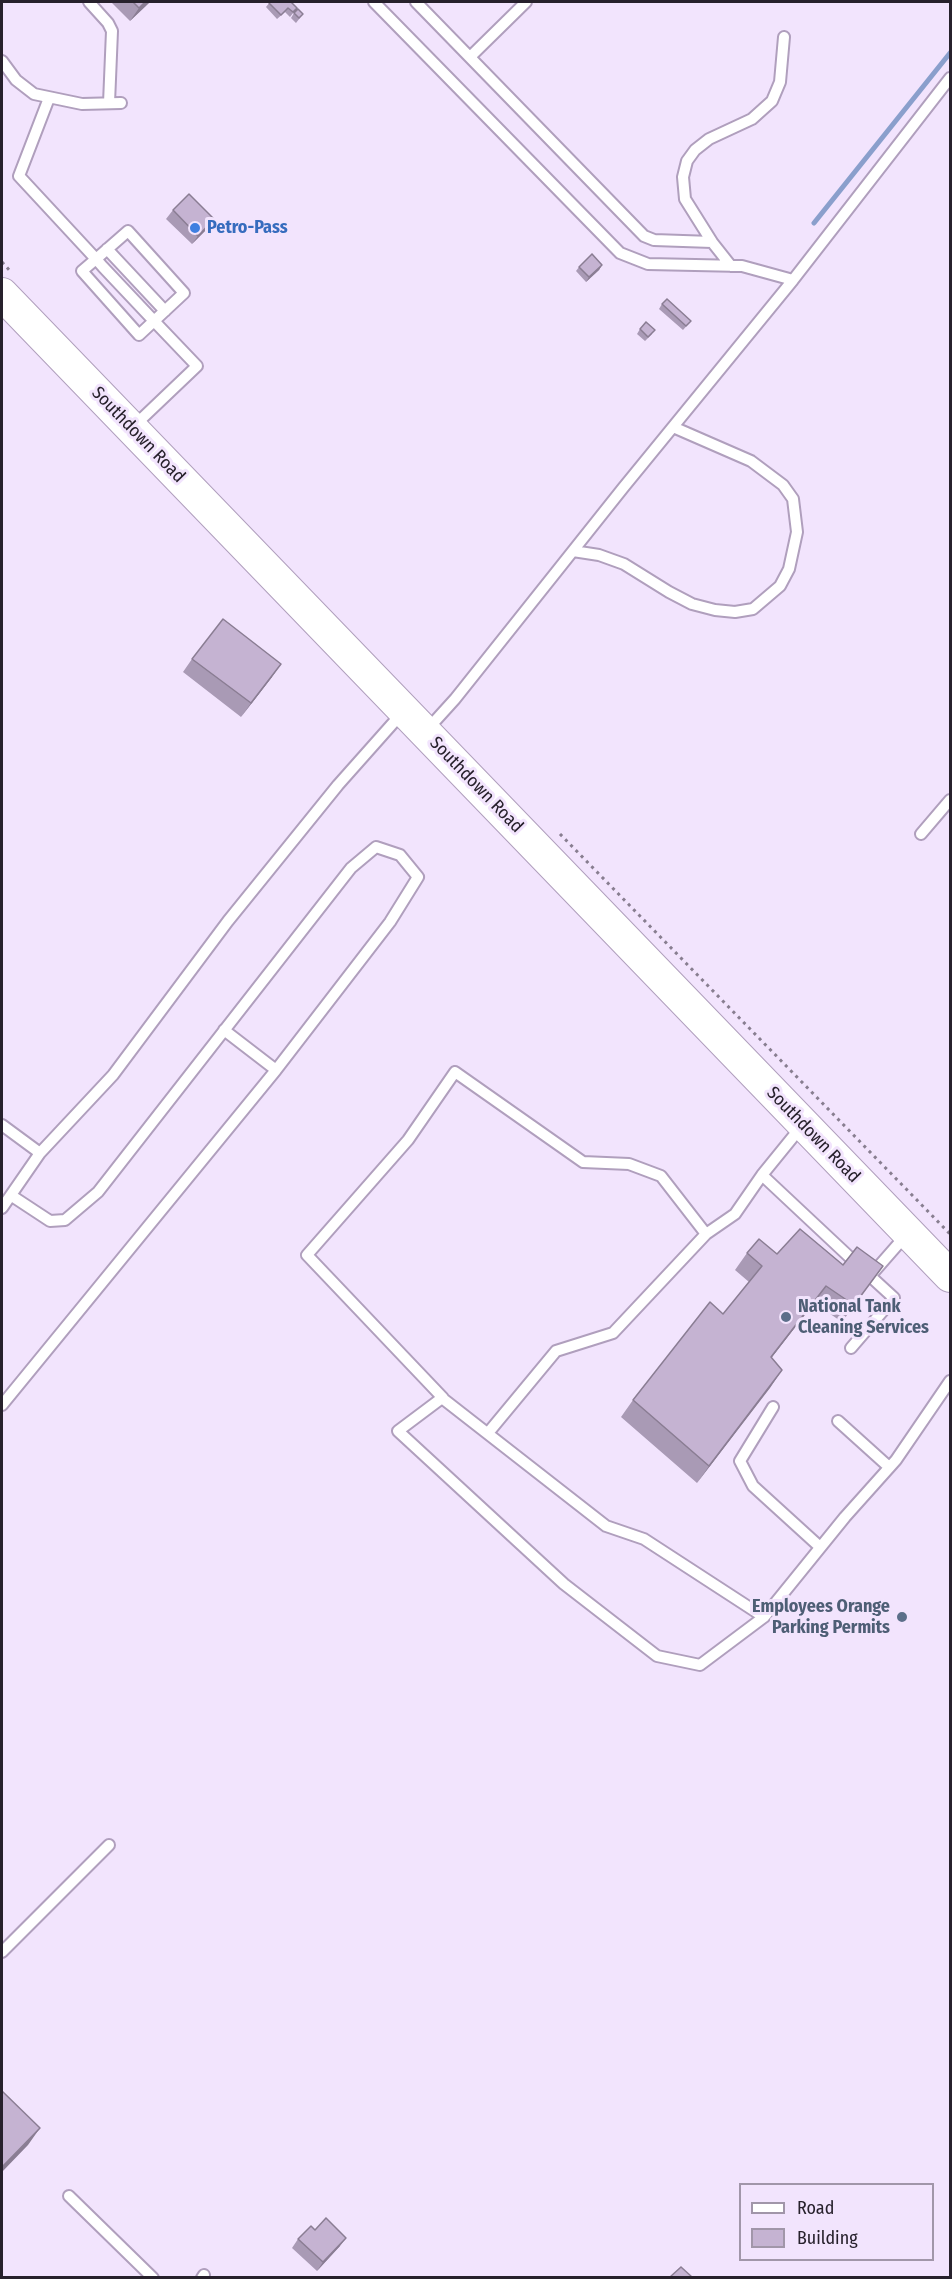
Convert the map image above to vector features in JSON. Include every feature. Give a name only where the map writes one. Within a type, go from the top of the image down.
[{"type":"main road","name":"Southdown Road","points":[[2,294],[951,1276]]},
{"type":"lane","points":[[89,2],[108,22],[112,31],[109,103]]},
{"type":"lane","points":[[374,2],[620,253],[648,264],[747,267],[793,280]]},
{"type":"lane","points":[[416,2],[644,237],[654,240],[712,242]]},
{"type":"lane","points":[[470,57],[526,2]]},
{"type":"lane","points":[[731,266],[712,242],[685,199],[682,177],[687,161],[695,150],[709,139],[752,119],[772,101],[780,82],[784,37]]},
{"type":"lane","points":[[2,61],[25,88],[49,98],[82,104],[121,103]]},
{"type":"lane","points":[[2,1209],[40,1153],[113,1075],[228,921],[338,785],[415,721],[455,699],[793,280],[951,78]]},
{"type":"lane","points":[[49,98],[19,176],[197,366],[132,428]]},
{"type":"lane","points":[[128,231],[184,293],[139,335],[82,271],[96,259],[128,231]]},
{"type":"lane","points":[[107,249],[165,311]]},
{"type":"lane","points":[[573,551],[599,555],[624,564],[692,604],[715,610],[735,612],[753,609],[780,586],[789,569],[797,532],[793,499],[783,485],[751,461],[673,426]]},
{"type":"lane","points":[[921,834],[951,800]]},
{"type":"lane","points":[[2,1405],[276,1070],[390,922],[418,876],[400,855],[376,847],[351,868],[98,1192],[65,1220],[50,1221],[12,1196]]},
{"type":"lane","points":[[224,1030],[276,1070]]},
{"type":"lane","points":[[706,1234],[661,1176],[629,1164],[583,1162],[455,1072],[408,1140],[307,1255],[443,1398],[606,1526],[644,1539],[764,1617]]},
{"type":"lane","points":[[488,1433],[556,1351],[612,1333],[706,1234],[735,1214],[762,1175],[803,1124]]},
{"type":"lane","points":[[2,1125],[40,1153]]},
{"type":"lane","points":[[762,1175],[894,1298],[850,1348]]},
{"type":"lane","points":[[870,1276],[908,1233]]},
{"type":"lane","points":[[443,1398],[398,1431],[564,1584],[657,1656],[700,1665],[764,1617],[889,1467],[951,1382]]},
{"type":"lane","points":[[773,1407],[740,1461],[753,1486],[820,1547]]},
{"type":"lane","points":[[838,1421],[889,1467]]},
{"type":"lane","points":[[2,1952],[109,1845]]},
{"type":"lane","points":[[69,2196],[153,2277]]},
{"type":"building","points":[[133,2],[145,2],[139,8]]},
{"type":"building","points":[[270,2],[291,2],[297,8],[293,12],[288,8],[281,15]]},
{"type":"building","points":[[298,9],[303,14],[299,18],[294,13]]},
{"type":"building","points":[[189,194],[214,219],[198,236],[173,210]]},
{"type":"building","points":[[592,254],[602,265],[589,277],[579,267]]},
{"type":"building","points":[[667,299],[691,321],[686,326],[662,304]]},
{"type":"building","points":[[646,322],[655,330],[648,337],[640,329]]},
{"type":"building","points":[[223,619],[281,664],[251,703],[192,659]]},
{"type":"building","points":[[800,1229],[843,1265],[857,1247],[883,1266],[854,1305],[826,1286],[771,1357],[782,1370],[709,1466],[633,1400],[710,1302],[723,1314],[762,1266],[747,1253],[759,1239],[777,1254]]},
{"type":"building","points":[[2,2091],[40,2128],[2,2167]]},
{"type":"building","points":[[326,2218],[346,2238],[323,2262],[298,2239],[311,2226],[315,2230]]},
{"type":"building","points":[[681,2267],[692,2277],[670,2277]]},
{"type":"waterway","points":[[814,223],[950,53]]},
{"type":"place","name":"Petro-Pass","points":[[195,228]]},
{"type":"place","name":"National Tank Cleaning Services","points":[[786,1317]]},
{"type":"place","name":"Employees Orange Parking Permits","points":[[902,1617]]}]
